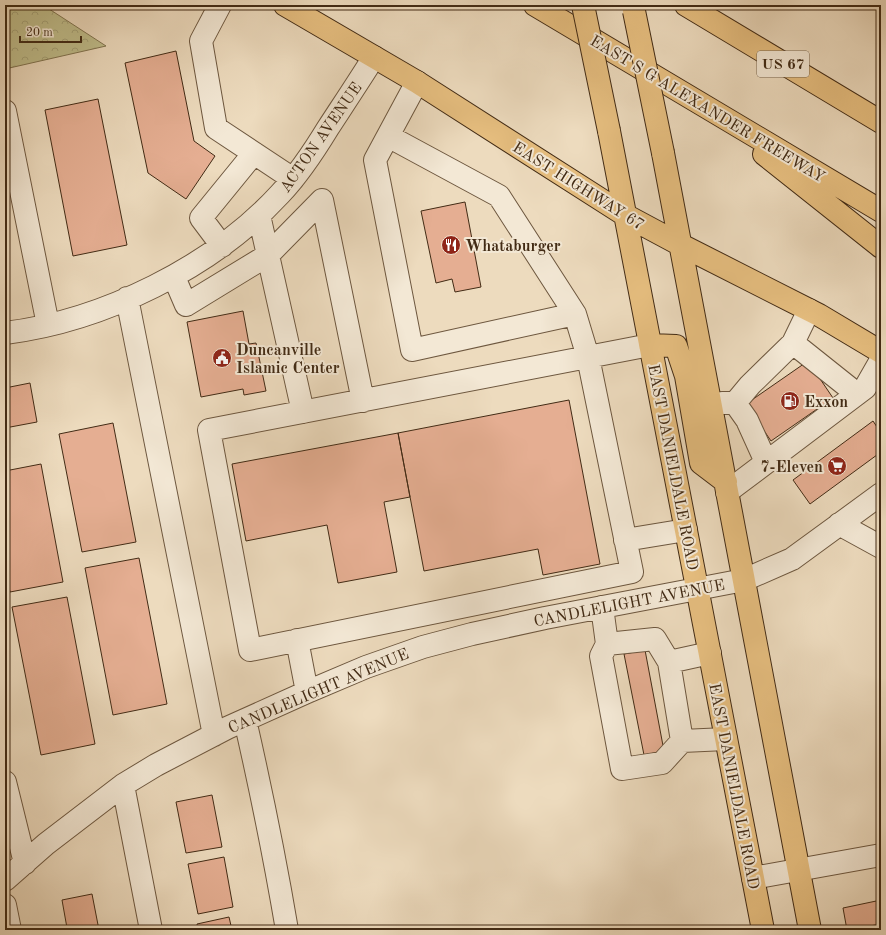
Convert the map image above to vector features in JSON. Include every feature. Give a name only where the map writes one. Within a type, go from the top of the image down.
[{"type":"main road","name":"EAST HIGHWAY 67","points":[[285,5],[417,82],[625,215],[809,310],[881,352]]},
{"type":"main road","name":"EAST S G ALEXANDER FREEWAY","points":[[535,5],[881,211]]},
{"type":"main road","name":"EAST DANIELDALE ROAD","points":[[583,5],[609,131],[763,930]]},
{"type":"main road","points":[[632,5],[681,245],[810,930]]},
{"type":"main road","name":"US 67","points":[[686,5],[881,122]]},
{"type":"main road","points":[[693,99],[881,247]]},
{"type":"main road","points":[[650,345],[676,346],[686,376],[701,463],[727,487]]},
{"type":"street","points":[[220,5],[201,41],[216,128],[293,178]]},
{"type":"street","name":"ACTON AVENUE","points":[[5,333],[48,325],[102,309],[174,277],[222,246],[259,215],[281,194],[308,160],[374,57]]},
{"type":"street","points":[[417,82],[375,160],[412,350],[575,314]]},
{"type":"street","points":[[5,111],[48,325]]},
{"type":"street","points":[[388,136],[499,196],[575,314],[588,357],[632,572],[250,650],[209,430],[363,401],[588,357],[650,345]]},
{"type":"street","points":[[222,246],[201,218],[254,153]]},
{"type":"street","points":[[174,277],[186,305],[268,255],[322,200],[363,401]]},
{"type":"street","points":[[259,215],[303,412]]},
{"type":"street","points":[[127,298],[214,735]]},
{"type":"street","points":[[735,403],[750,385],[793,343],[809,310]]},
{"type":"street","points":[[793,343],[857,394]]},
{"type":"street","points":[[727,487],[766,462],[865,388],[881,360]]},
{"type":"street","points":[[711,403],[735,403]]},
{"type":"street","points":[[735,403],[747,420],[766,462]]},
{"type":"street","name":"CANDLELIGHT AVENUE","points":[[5,880],[46,844],[123,785],[156,765],[214,735],[307,692],[366,667],[423,647],[472,634],[697,588],[744,580],[792,559],[881,494]]},
{"type":"street","points":[[839,524],[881,547]]},
{"type":"street","points":[[625,540],[686,530]]},
{"type":"street","points":[[466,606],[472,634]]},
{"type":"street","points":[[602,607],[606,644],[601,656],[622,769],[662,763],[682,741],[726,739]]},
{"type":"street","points":[[297,640],[307,692]]},
{"type":"street","points":[[606,644],[655,640],[669,662],[682,741]]},
{"type":"street","points":[[669,662],[710,653]]},
{"type":"street","points":[[245,720],[269,830],[287,930]]},
{"type":"street","points":[[5,782],[25,863]]},
{"type":"street","points":[[123,785],[151,930]]},
{"type":"street","points":[[753,878],[881,855]]},
{"type":"street","points":[[5,905],[10,930]]},
{"type":"green space","points":[[5,5],[43,5],[106,46],[5,69]]},
{"type":"building","points":[[176,51],[194,141],[215,156],[186,199],[148,173],[125,63]]},
{"type":"building","points":[[98,99],[127,245],[73,256],[45,110]]},
{"type":"building","name":"Whataburger","points":[[465,202],[481,287],[455,292],[452,279],[436,283],[421,211]]},
{"type":"building","points":[[243,311],[249,344],[256,343],[266,391],[244,395],[243,389],[201,397],[187,322]]},
{"type":"building","name":"Exxon","points":[[808,361],[833,398],[771,441],[746,404]]},
{"type":"building","points":[[30,383],[37,422],[5,428],[5,388]]},
{"type":"building","points":[[569,400],[600,564],[543,575],[538,549],[424,571],[398,433]]},
{"type":"building","name":"7-Eleven","points":[[873,421],[881,433],[881,452],[810,504],[793,480]]},
{"type":"building","points":[[113,423],[136,542],[82,552],[59,434]]},
{"type":"building","points":[[398,433],[410,497],[384,502],[397,572],[338,583],[327,525],[246,541],[232,464]]},
{"type":"building","points":[[41,464],[63,582],[10,592],[5,568],[5,471]]},
{"type":"building","points":[[139,558],[167,704],[113,715],[85,568]]},
{"type":"building","points":[[67,597],[95,744],[41,755],[12,607]]},
{"type":"building","points":[[645,650],[664,751],[644,755],[624,654]]},
{"type":"building","points":[[212,795],[222,847],[186,853],[176,802]]},
{"type":"building","points":[[224,857],[233,907],[198,914],[188,864]]},
{"type":"building","points":[[92,894],[99,930],[55,930],[67,928],[62,900]]},
{"type":"building","points":[[881,900],[881,924],[847,930],[843,908]]},
{"type":"building","points":[[229,917],[232,930],[198,930],[197,924]]},
{"type":"place","name":"Whataburger","points":[[451,245]]},
{"type":"place","name":"Duncanville Islamic Center","points":[[222,358]]},
{"type":"place","name":"Exxon","points":[[790,401]]},
{"type":"place","name":"7-Eleven","points":[[837,466]]}]
